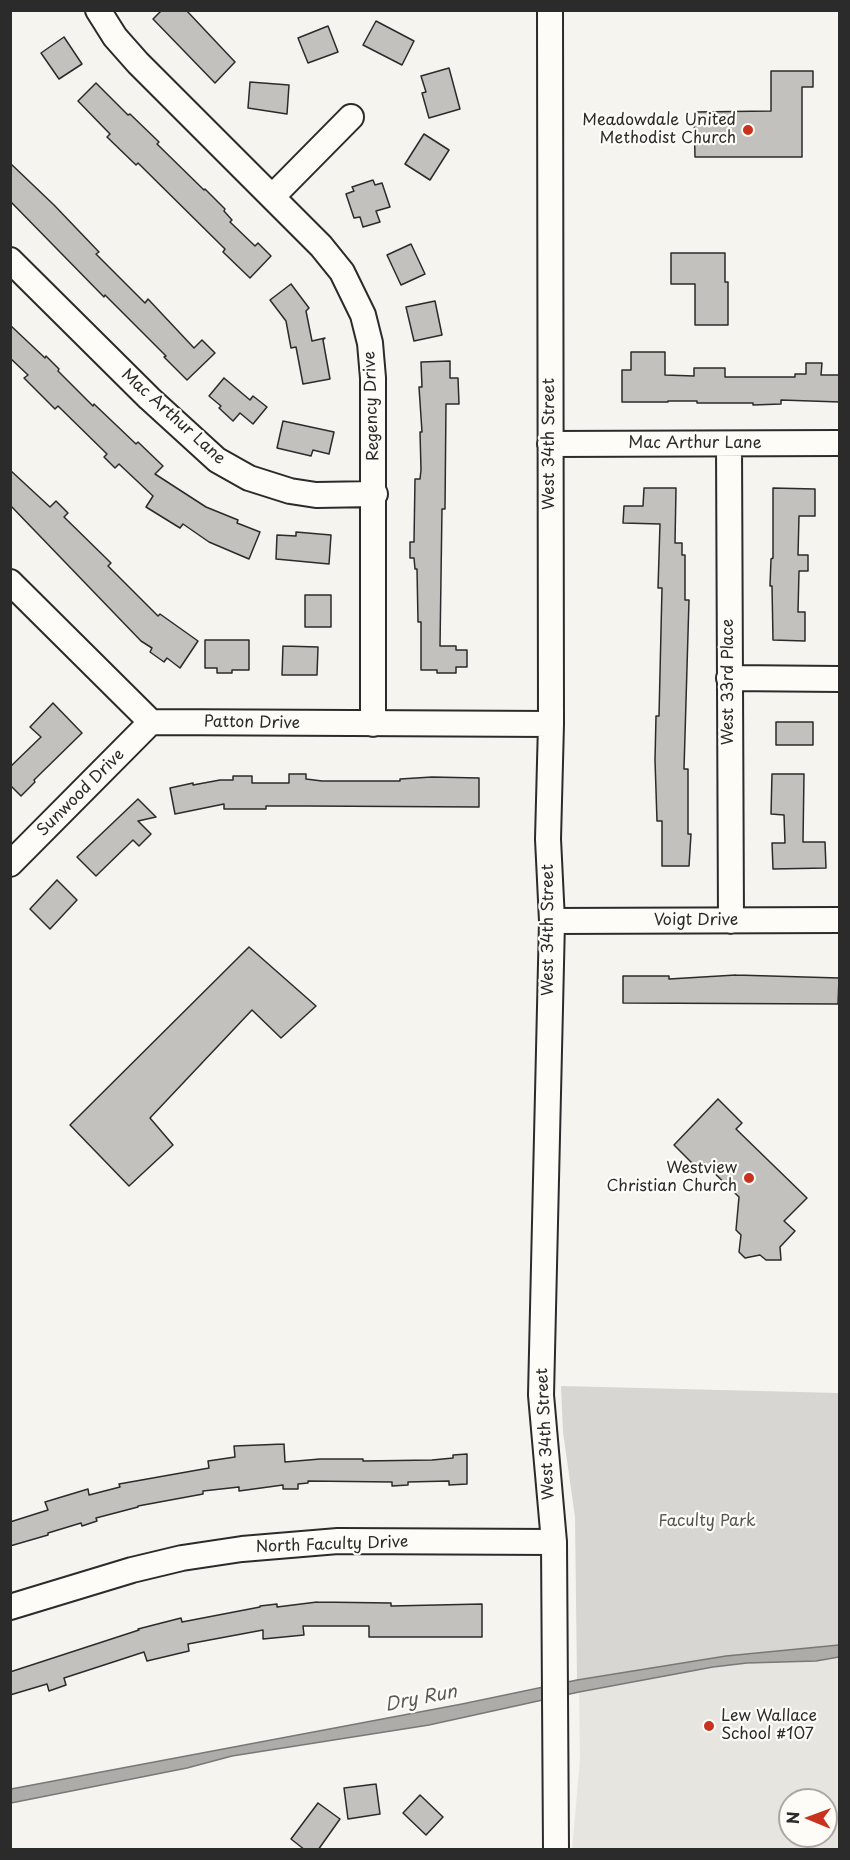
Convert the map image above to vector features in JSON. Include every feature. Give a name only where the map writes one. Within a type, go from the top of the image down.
[{"type":"street","name":"Regency Drive","points":[[98,10],[115,37],[138,63],[273,196],[331,258],[353,293],[363,315],[369,333],[372,360],[375,494],[373,724]]},
{"type":"street","name":"West 34th Street","points":[[550,10],[551,724],[548,839],[552,921],[541,1395],[554,1542],[556,1850]]},
{"type":"street","points":[[273,196],[351,117]]},
{"type":"street","name":"Mac Arthur Lane","points":[[10,260],[149,398],[217,460],[249,478],[290,491],[316,495],[375,494]]},
{"type":"street","name":"Mac Arthur Lane","points":[[550,444],[840,443]]},
{"type":"street","name":"West 33rd Place","points":[[729,444],[731,921]]},
{"type":"street","points":[[10,582],[151,722]]},
{"type":"street","points":[[729,678],[840,679]]},
{"type":"street","name":"Patton Drive","points":[[151,722],[551,724]]},
{"type":"street","name":"Sunwood Drive","points":[[10,864],[151,722]]},
{"type":"street","name":"Voigt Drive","points":[[552,921],[840,920]]},
{"type":"street","name":"North Faculty Drive","points":[[10,1607],[132,1570],[182,1558],[242,1548],[338,1541],[554,1542]]},
{"type":"shaded area","name":"Dry Run","points":[[839,1645],[839,1657],[816,1661],[747,1663],[713,1667],[579,1692],[429,1725],[232,1756],[187,1768],[11,1803],[11,1789],[462,1704],[577,1680],[726,1656]]},
{"type":"shaded area","name":"Lew Wallace School #107","points":[[839,1657],[839,1849],[572,1850],[580,1760],[579,1692],[713,1667],[747,1663],[816,1661]]},
{"type":"green space","name":"Faculty Park","points":[[561,1386],[839,1393],[839,1645],[726,1656],[577,1680],[575,1517],[563,1432]]},
{"type":"building","points":[[162,10],[186,10],[235,62],[215,83],[153,19]]},
{"type":"building","points":[[376,21],[414,41],[402,65],[363,45]]},
{"type":"building","points":[[328,26],[338,52],[308,63],[298,38]]},
{"type":"building","points":[[64,37],[82,64],[59,79],[41,53]]},
{"type":"building","points":[[449,68],[460,109],[429,118],[422,93],[426,92],[421,76]]},
{"type":"building","name":"Meadowdale United Methodist Church","points":[[771,71],[813,71],[813,87],[802,87],[802,157],[695,157],[694,112],[771,111]]},
{"type":"building","points":[[250,82],[289,85],[287,114],[248,108]]},
{"type":"building","points":[[96,83],[159,142],[157,144],[225,209],[224,211],[232,220],[230,222],[255,246],[258,243],[271,256],[250,278],[223,252],[225,249],[138,163],[136,165],[107,137],[110,134],[78,101]]},
{"type":"building","points":[[424,134],[449,150],[430,180],[405,164]]},
{"type":"building","points":[[10,163],[54,205],[99,252],[96,254],[145,303],[148,299],[194,348],[202,340],[215,353],[187,380],[164,357],[166,356],[105,295],[104,297],[10,201]]},
{"type":"building","points":[[373,180],[375,185],[382,183],[390,207],[376,211],[380,222],[363,227],[360,217],[354,218],[346,194],[354,191],[352,187]]},
{"type":"building","points":[[411,244],[425,274],[401,285],[387,255]]},
{"type":"building","points":[[671,253],[725,253],[728,325],[695,325],[695,284],[671,284]]},
{"type":"building","points":[[291,284],[309,308],[306,311],[312,341],[325,338],[323,340],[330,379],[303,384],[296,347],[291,348],[286,321],[270,300]]},
{"type":"building","points":[[435,301],[442,335],[414,341],[406,307]]},
{"type":"building","points":[[10,325],[45,358],[46,356],[93,406],[94,404],[163,466],[155,474],[206,507],[260,532],[249,559],[209,542],[183,524],[180,528],[146,507],[153,496],[119,464],[115,468],[104,457],[107,454],[58,406],[55,409],[24,378],[28,375],[10,358]]},
{"type":"building","points":[[631,352],[665,352],[665,375],[694,376],[694,368],[725,368],[725,377],[795,377],[795,374],[806,374],[806,363],[822,363],[821,375],[840,375],[840,402],[781,400],[781,404],[753,405],[753,403],[697,403],[697,401],[622,402],[622,370],[631,370]]},
{"type":"building","points":[[450,361],[450,378],[458,378],[459,404],[446,404],[440,646],[456,646],[456,650],[467,650],[467,667],[456,667],[456,673],[437,673],[437,670],[421,670],[421,622],[418,622],[417,569],[415,569],[414,558],[410,558],[410,542],[414,542],[415,479],[420,479],[421,470],[420,432],[422,432],[419,387],[422,387],[421,362]]},
{"type":"building","points":[[224,378],[250,400],[253,396],[267,407],[253,424],[240,413],[233,421],[209,396]]},
{"type":"building","points":[[283,421],[334,432],[329,454],[313,450],[311,456],[277,448]]},
{"type":"building","points":[[10,470],[50,507],[56,501],[68,513],[64,517],[111,563],[108,566],[158,616],[160,614],[198,641],[180,668],[167,658],[164,662],[150,652],[152,648],[141,641],[10,505]]},
{"type":"building","points":[[644,488],[676,488],[675,543],[682,543],[682,555],[685,555],[685,600],[689,600],[684,769],[688,769],[688,834],[691,834],[689,866],[662,866],[662,821],[657,821],[655,760],[656,716],[659,716],[662,588],[658,588],[660,524],[623,523],[624,506],[643,506]]},
{"type":"building","points":[[773,488],[815,489],[815,516],[799,516],[798,555],[808,555],[808,571],[799,571],[798,612],[805,612],[805,641],[773,640],[772,586],[770,586],[771,559],[773,558]]},
{"type":"building","points":[[296,532],[331,535],[329,564],[276,559],[277,535],[296,536]]},
{"type":"building","points":[[305,595],[331,595],[331,627],[305,627]]},
{"type":"building","points":[[205,640],[249,640],[249,670],[217,673],[217,668],[205,668]]},
{"type":"building","points":[[283,646],[318,647],[317,675],[282,675]]},
{"type":"building","points":[[53,703],[82,733],[21,796],[10,785],[10,767],[41,737],[30,727]]},
{"type":"building","points":[[776,722],[813,722],[813,745],[776,745]]},
{"type":"building","points":[[289,774],[306,774],[306,779],[322,781],[400,781],[400,779],[432,777],[479,778],[479,807],[266,806],[266,809],[224,809],[224,804],[175,814],[170,788],[193,783],[193,785],[233,780],[233,776],[252,776],[252,783],[289,783]]},
{"type":"building","points":[[772,774],[804,774],[803,842],[825,842],[826,868],[773,869],[772,843],[785,843],[784,815],[771,814]]},
{"type":"building","points":[[138,799],[156,817],[138,821],[151,834],[139,846],[133,840],[96,876],[77,857]]},
{"type":"building","points":[[57,880],[77,900],[50,929],[30,909]]},
{"type":"building","points":[[249,947],[316,1006],[281,1038],[252,1010],[150,1118],[173,1145],[129,1186],[70,1125]]},
{"type":"building","points":[[736,975],[839,978],[838,1004],[623,1003],[623,976],[669,976],[669,979]]},
{"type":"building","name":"Westview Christian Church","points":[[718,1099],[742,1123],[736,1129],[807,1198],[784,1221],[795,1231],[780,1247],[781,1260],[766,1260],[760,1255],[745,1258],[739,1252],[741,1235],[736,1230],[739,1197],[704,1163],[698,1169],[674,1145]]},
{"type":"building","points":[[284,1444],[285,1462],[320,1459],[432,1460],[467,1454],[467,1484],[449,1485],[449,1481],[408,1482],[408,1485],[392,1486],[392,1482],[308,1481],[308,1483],[298,1484],[298,1489],[283,1489],[283,1485],[239,1491],[239,1487],[203,1491],[203,1494],[138,1506],[96,1518],[97,1521],[82,1526],[81,1523],[10,1546],[10,1522],[48,1510],[45,1502],[88,1489],[89,1495],[120,1487],[119,1484],[209,1468],[208,1461],[235,1457],[234,1446]]},
{"type":"building","points":[[317,1602],[391,1603],[391,1606],[482,1604],[482,1637],[369,1637],[369,1626],[303,1626],[304,1635],[263,1639],[263,1630],[188,1644],[189,1651],[147,1661],[144,1652],[64,1678],[66,1685],[49,1691],[47,1684],[10,1695],[10,1672],[138,1629],[181,1618],[182,1622],[260,1606],[277,1604],[277,1607]]},
{"type":"building","points":[[376,1784],[380,1814],[348,1819],[344,1788]]},
{"type":"building","points":[[420,1795],[443,1817],[426,1835],[403,1813]]},
{"type":"building","points":[[318,1803],[340,1819],[318,1850],[305,1850],[291,1839]]},
{"type":"place","name":"Meadowdale United Methodist Church","points":[[748,130]]},
{"type":"place","name":"Westview Christian Church","points":[[749,1178]]},
{"type":"place","name":"Lew Wallace School #107","points":[[709,1726]]}]
